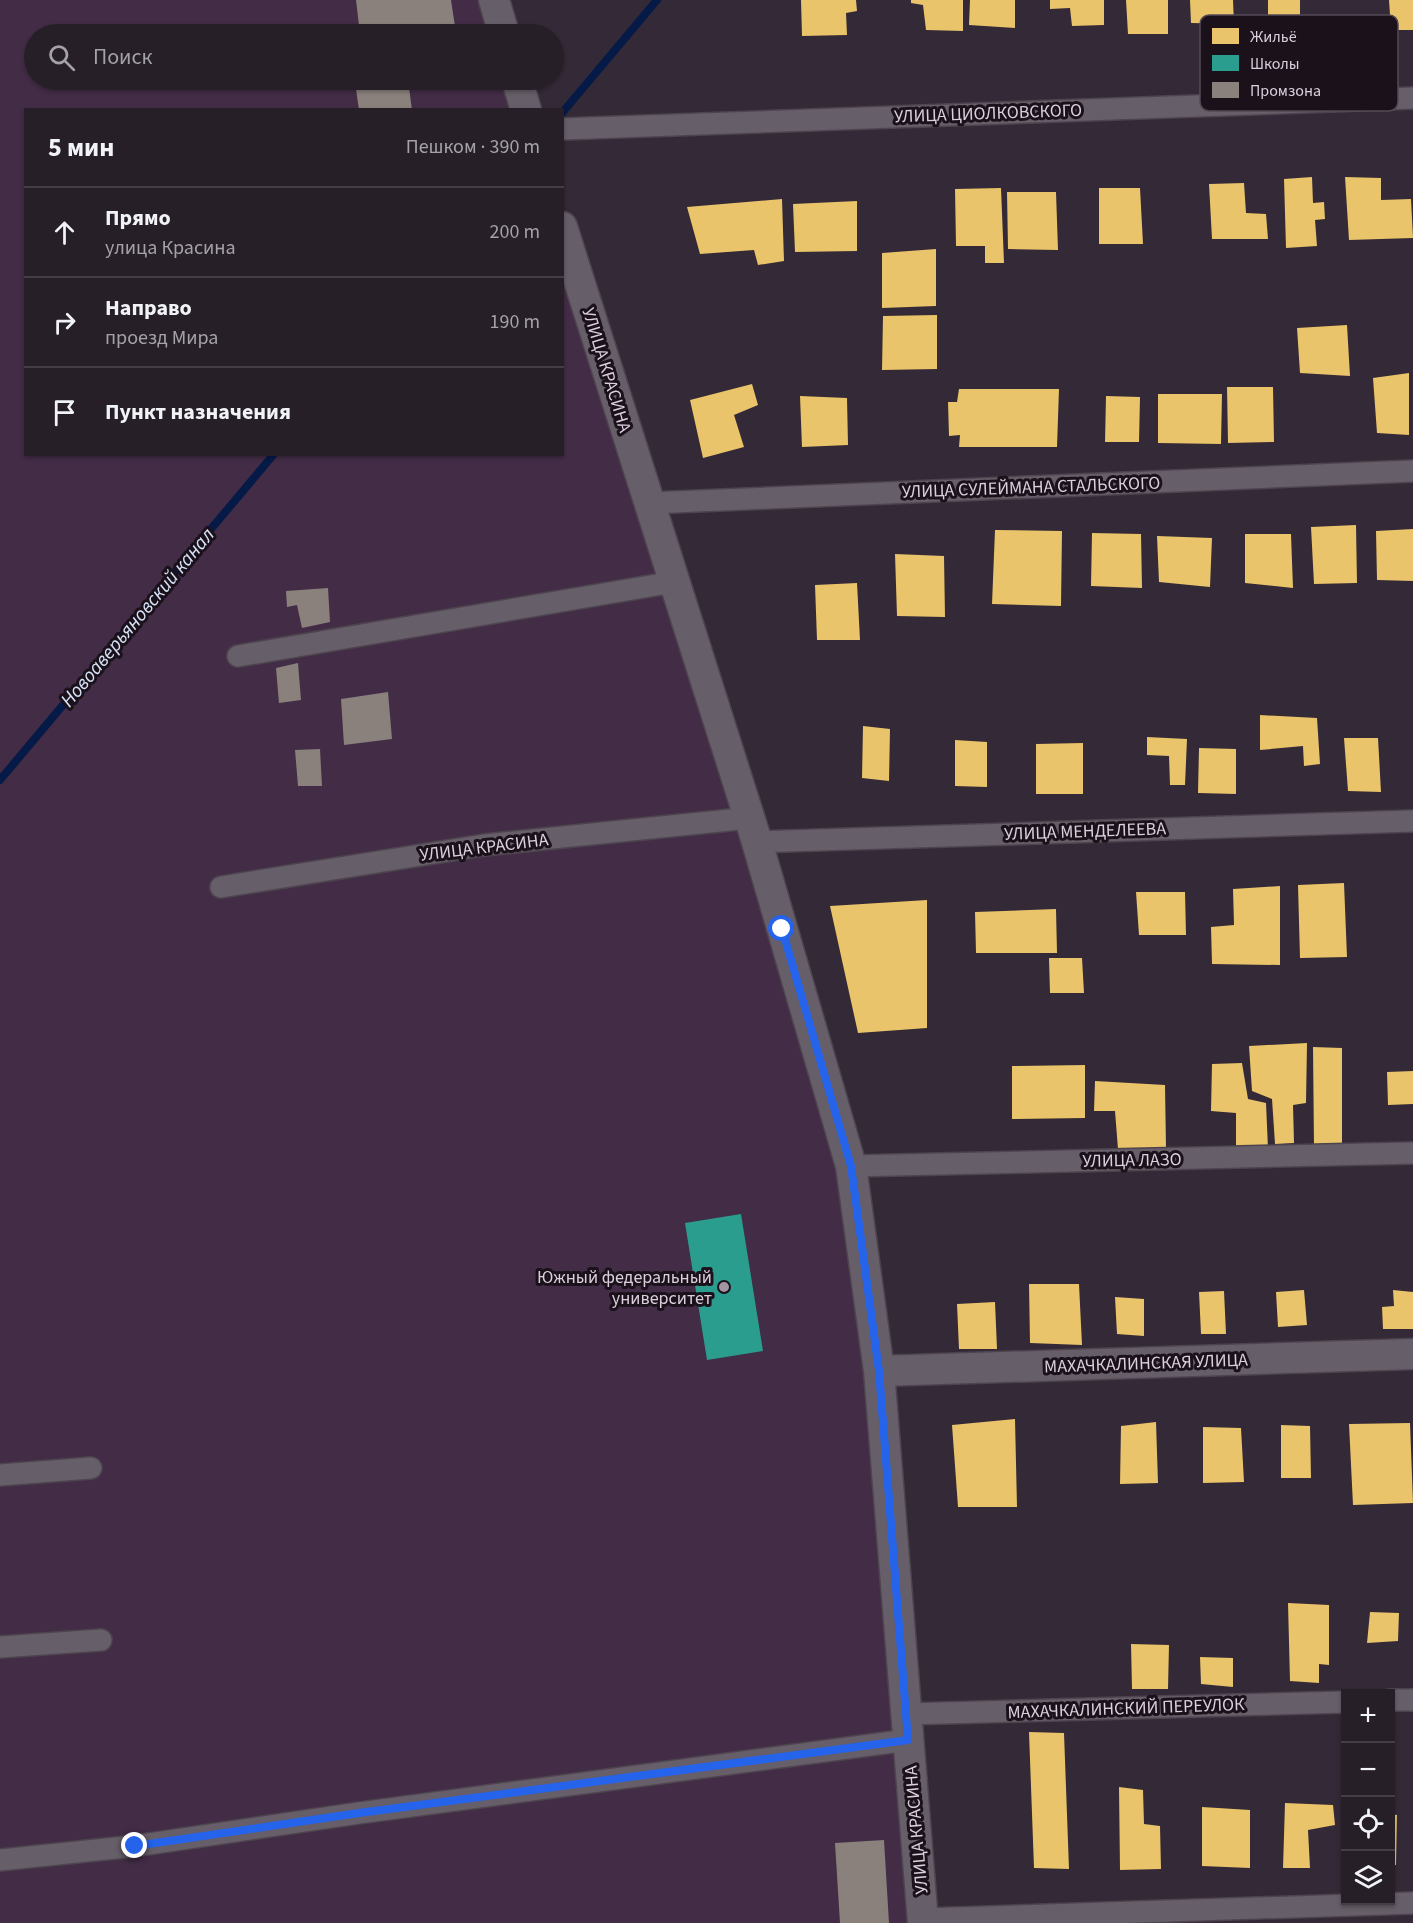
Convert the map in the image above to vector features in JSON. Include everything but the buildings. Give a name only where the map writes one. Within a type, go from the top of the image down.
[{"type":"street","points":[[494,0],[501,24]]},
{"type":"street","points":[[520,90],[525,108]]},
{"type":"street","name":"УЛИЦА ЦИОЛКОВСКОГО","points":[[1398,99],[1413,98]]},
{"type":"street","name":"УЛИЦА ЦИОЛКОВСКОГО","points":[[564,129],[1200,106]]},
{"type":"street","name":"УЛИЦА КРАСИНА","points":[[564,232],[753,830],[851,1166],[879,1371],[923,1921]]},
{"type":"street","name":"УЛИЦА СУЛЕЙМАНА СТАЛЬСКОГО","points":[[649,503],[1413,471]]},
{"type":"street","points":[[238,656],[674,582]]},
{"type":"street","name":"УЛИЦА МЕНДЕЛЕЕВА","points":[[753,830],[1413,821]]},
{"type":"street","name":"УЛИЦА КРАСИНА","points":[[221,887],[484,844],[753,830]]},
{"type":"street","name":"УЛИЦА ЛАЗО","points":[[851,1166],[1413,1153]]},
{"type":"street","name":"МАХАЧКАЛИНСКАЯ УЛИЦА","points":[[879,1371],[1413,1354]]},
{"type":"street","points":[[0,1475],[91,1468]]},
{"type":"street","points":[[0,1647],[101,1640]]},
{"type":"street","points":[[1395,1700],[1413,1700]]},
{"type":"street","name":"МАХАЧКАЛИНСКИЙ ПЕРЕУЛОК","points":[[0,1860],[135,1846],[907,1727],[1341,1702]]},
{"type":"street","points":[[923,1921],[1413,1904]]},
{"type":"shaded area","points":[[0,0],[494,0],[501,24],[24,24],[24,90],[520,90],[526,108],[24,108],[24,456],[564,456],[564,230],[857,1210],[913,1923],[0,1923]]},
{"type":"waterway","name":"Новоаверьяновский канал","points":[[564,111],[657,0]]},
{"type":"waterway","name":"Новоаверьяновский канал","points":[[0,780],[272,456]]},
{"type":"place","name":"Южный федеральный университет","points":[[724,1287]]},
{"type":"route","points":[[135,1846],[359,1813],[908,1740],[879,1371],[851,1166],[782,929]]}]
